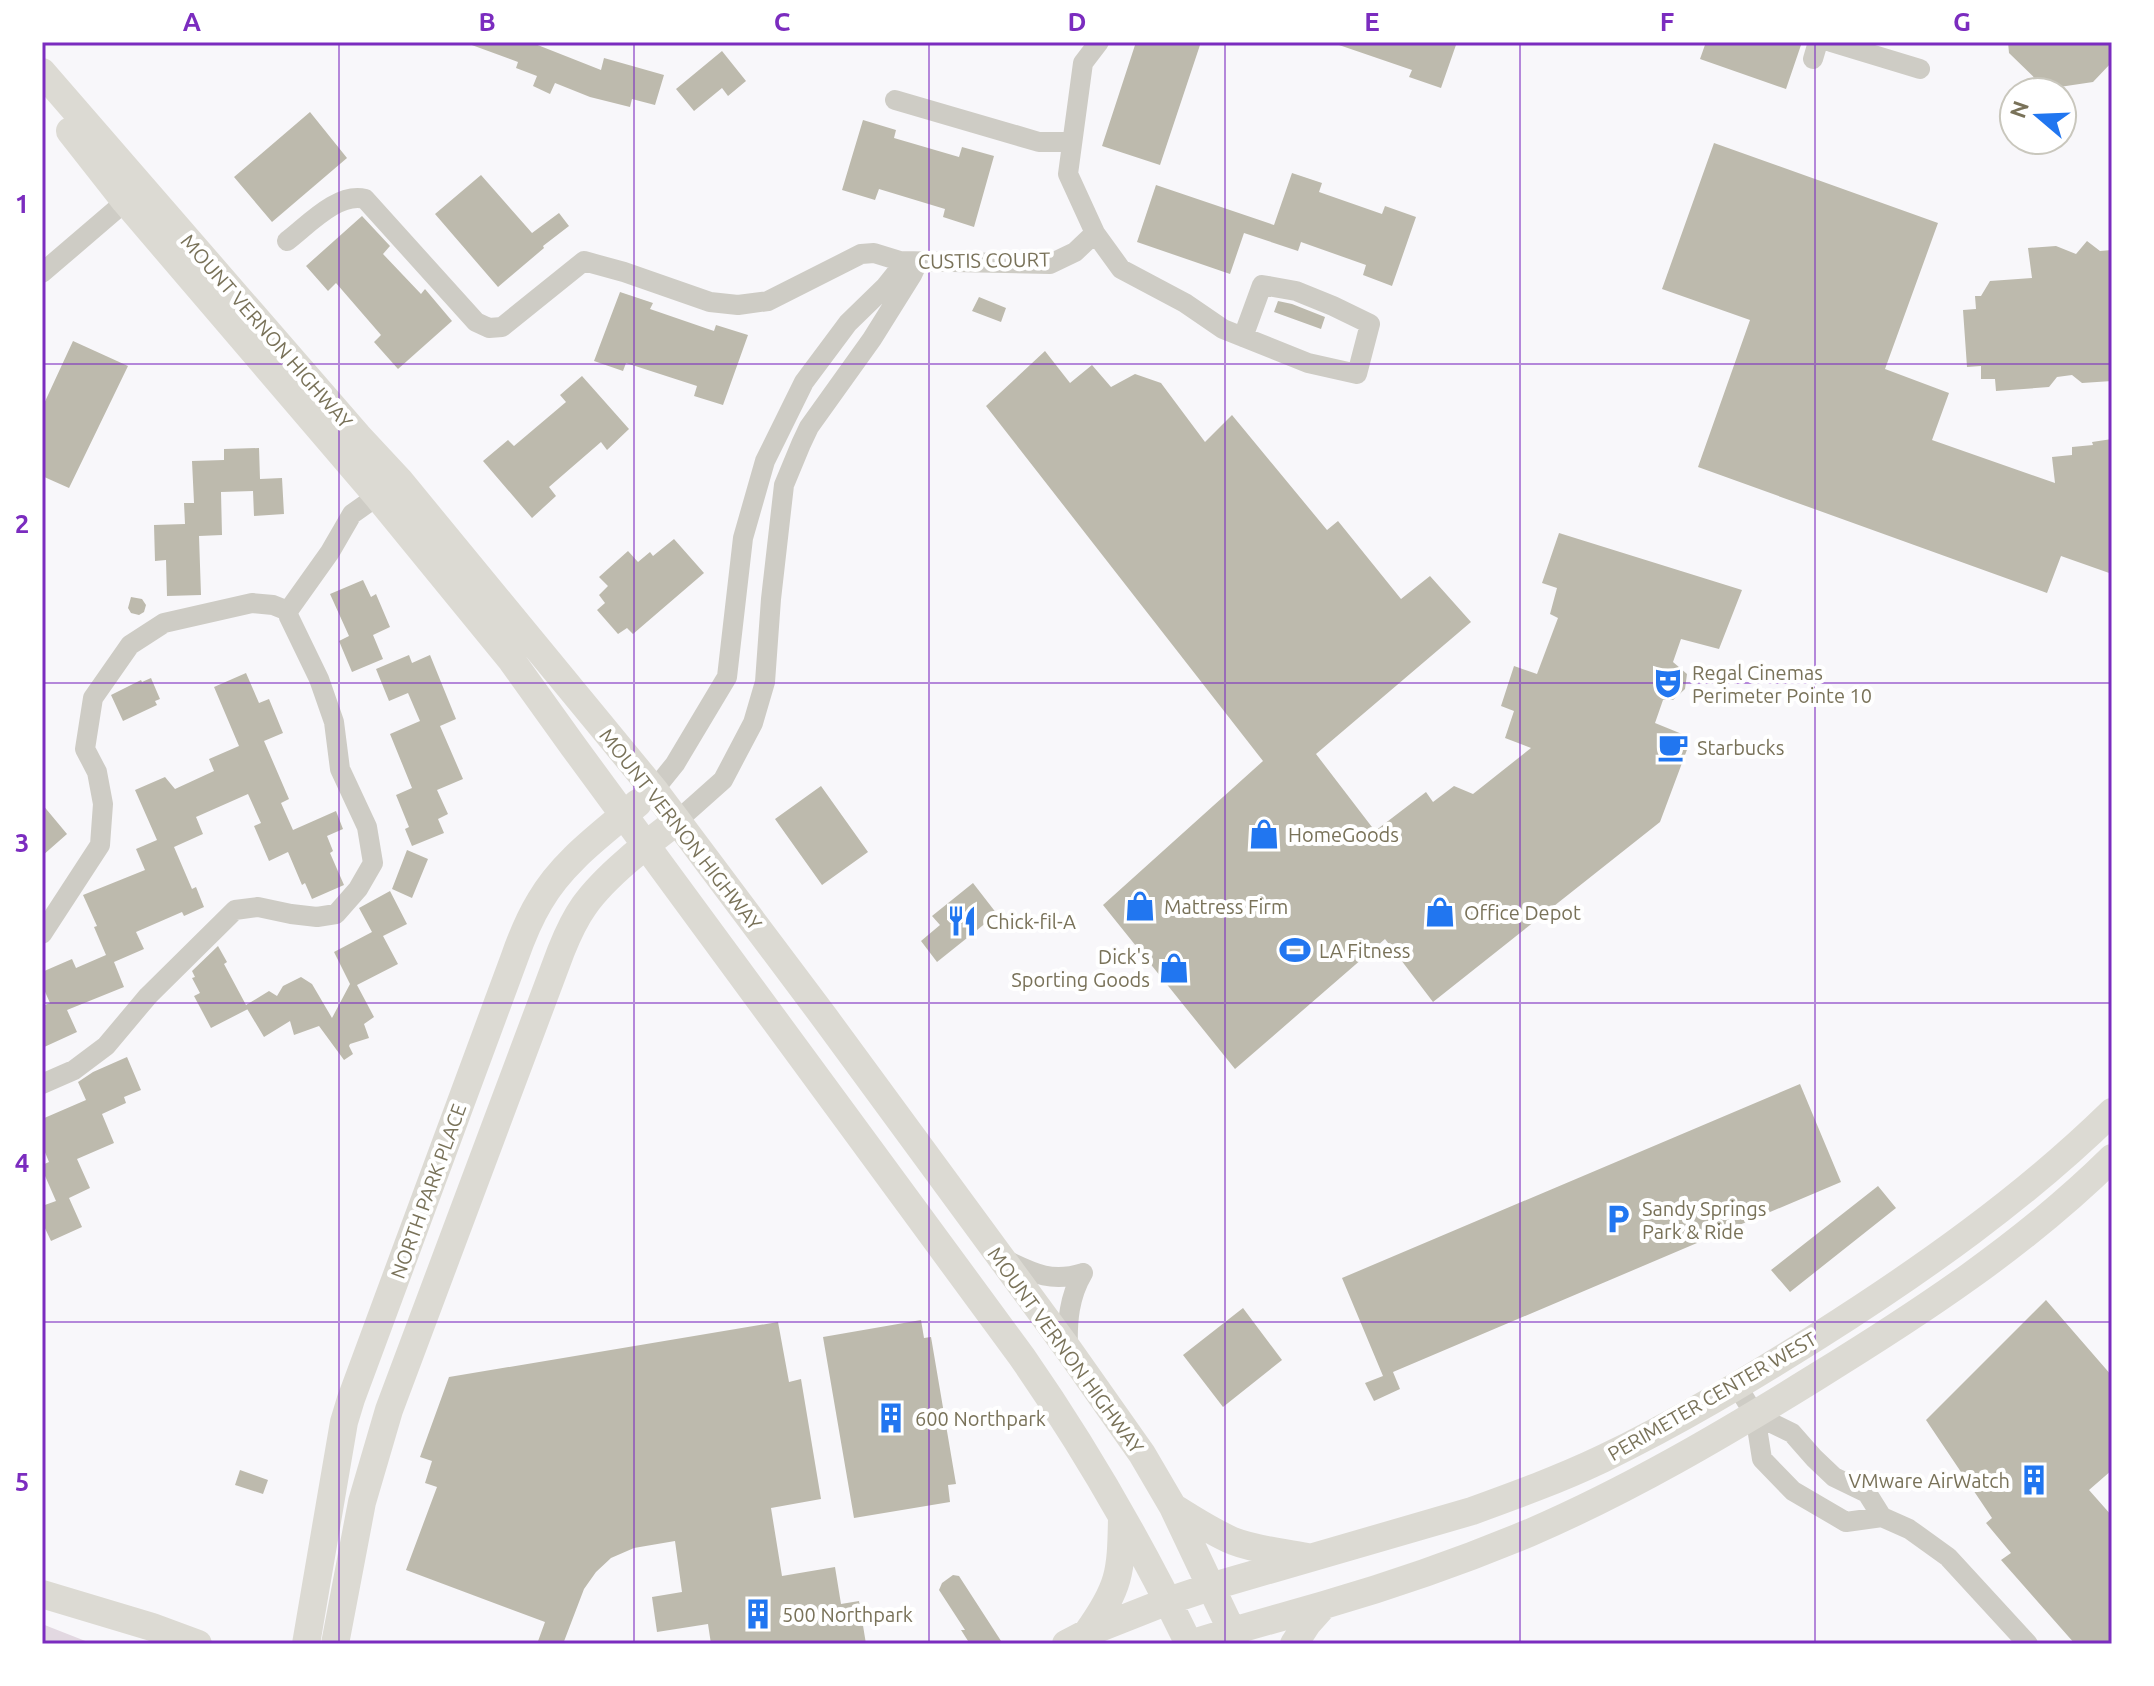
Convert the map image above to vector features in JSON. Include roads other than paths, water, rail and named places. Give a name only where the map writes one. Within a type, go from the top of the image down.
[{"type":"street","points":[[1099,42],[1083,63],[1068,174],[1095,233],[1121,269],[1185,303],[1223,329],[1243,337],[1308,363],[1357,374],[1370,324],[1296,291],[1262,285],[1243,337]]},
{"type":"street","points":[[1831,42],[1920,69]]},
{"type":"street","name":"MOUNT VERNON HIGHWAY","points":[[42,72],[133,194]]},
{"type":"street","name":"MOUNT VERNON HIGHWAY","points":[[42,96],[347,424],[388,488],[512,661],[1005,1332],[1058,1409],[1122,1513],[1189,1644]]},
{"type":"street","points":[[895,100],[1039,142],[1071,142]]},
{"type":"street","points":[[42,273],[133,194]]},
{"type":"street","name":"CUSTIS COURT","points":[[287,241],[336,203],[355,196],[365,199],[476,322],[489,328],[502,327],[584,261],[710,302],[738,305],[768,301],[861,254],[874,253],[909,262],[1050,264],[1075,252],[1095,233]]},
{"type":"street","points":[[654,790],[675,764],[727,677],[743,538],[765,461],[804,382],[848,323],[909,262],[912,275],[872,339],[809,427],[784,485],[765,682],[753,723],[723,780],[677,821]]},
{"type":"street","points":[[42,1084],[74,1070],[106,1046],[148,996],[235,910],[258,907],[317,917],[336,914],[358,889],[373,863],[367,827],[340,769],[334,722],[319,679],[288,611],[322,564],[352,514],[388,488]]},
{"type":"street","name":"MOUNT VERNON HIGHWAY","points":[[388,488],[654,790],[825,1018],[1142,1454],[1173,1507],[1235,1637]]},
{"type":"street","points":[[42,934],[100,845],[103,804],[97,772],[85,749],[93,698],[130,645],[164,623],[252,603],[273,605],[288,611]]},
{"type":"street","name":"NORTH PARK PLACE","points":[[306,1644],[344,1422],[351,1399],[525,930],[557,877],[586,846],[654,790]]},
{"type":"street","name":"NORTH PARK PLACE","points":[[335,1644],[362,1502],[389,1410],[566,939],[584,906],[597,890],[677,821]]},
{"type":"street","points":[[498,1002],[535,1018]]},
{"type":"street","name":"PERIMETER CENTER WEST","points":[[1077,1638],[1210,1587],[1472,1511],[1601,1459],[1737,1386],[1883,1294],[1972,1231],[2049,1170],[2112,1112]]},
{"type":"street","name":"PERIMETER CENTER WEST","points":[[1189,1644],[1235,1637],[1401,1581],[1530,1532],[1619,1490],[1755,1415],[1904,1323],[1995,1257],[2065,1201],[2112,1158]]},
{"type":"street","points":[[999,1257],[1048,1277],[1066,1278],[1083,1273],[1073,1293],[1068,1314],[1068,1349]]},
{"type":"street","points":[[1737,1386],[1755,1415],[1762,1459],[1793,1491],[1846,1522],[1882,1517],[1909,1529],[1948,1557],[2028,1644]]},
{"type":"street","points":[[1755,1415],[1792,1433],[1834,1477],[1867,1493],[1882,1517]]},
{"type":"street","points":[[1173,1507],[1235,1541],[1315,1558]]},
{"type":"street","points":[[1077,1638],[1103,1611],[1117,1584],[1122,1513]]},
{"type":"street","points":[[42,1594],[198,1644]]},
{"type":"street","points":[[1294,1644],[1324,1605]]},
{"type":"place","name":"Regal Cinemas Perimeter Pointe 10","points":[[1668,683]]},
{"type":"place","name":"Starbucks","points":[[1673,747]]},
{"type":"place","name":"HomeGoods","points":[[1264,834]]},
{"type":"place","name":"Mattress Firm","points":[[1140,906]]},
{"type":"place","name":"Office Depot","points":[[1440,912]]},
{"type":"place","name":"Chick-fil-A","points":[[962,921]]},
{"type":"place","name":"LA Fitness","points":[[1295,950]]},
{"type":"place","name":"Dick's Sporting Goods","points":[[1174,968]]},
{"type":"place","name":"Sandy Springs Park & Ride","points":[[1618,1219]]},
{"type":"place","name":"600 Northpark","points":[[891,1418]]},
{"type":"place","name":"VMware AirWatch","points":[[2034,1480]]},
{"type":"place","name":"500 Northpark","points":[[758,1614]]}]
